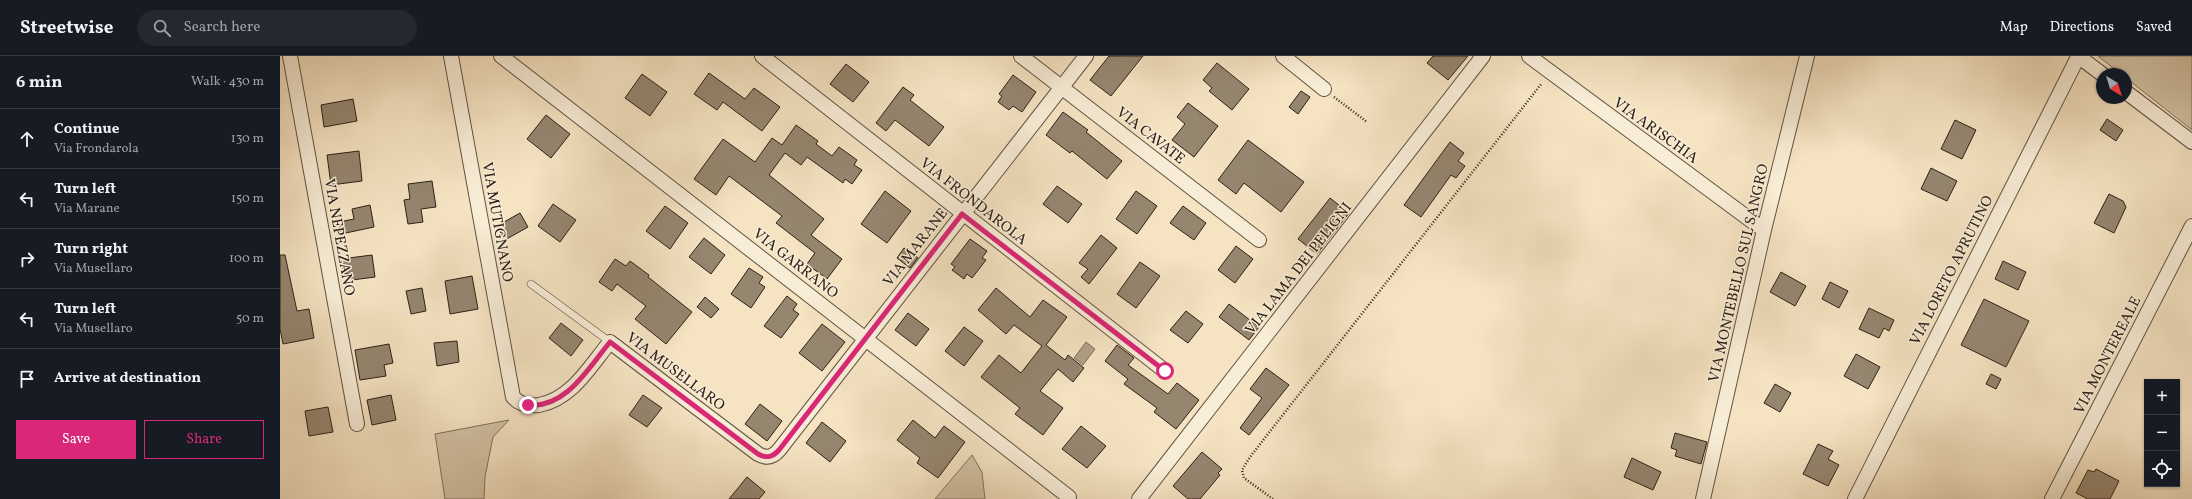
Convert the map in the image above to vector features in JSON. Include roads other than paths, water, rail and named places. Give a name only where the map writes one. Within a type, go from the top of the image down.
[{"type":"street","name":"VIA NEPEZZANO","points":[[290,56],[357,424]]},
{"type":"street","name":"VIA MUTIGNANO","points":[[451,56],[512,393]]},
{"type":"street","name":"VIA GARRANO","points":[[501,56],[1069,497]]},
{"type":"street","name":"VIA FRONDAROLA","points":[[762,56],[962,214],[1165,371]]},
{"type":"street","name":"VIA CAVATE","points":[[1022,56],[1259,240]]},
{"type":"street","name":"VIA MARANE","points":[[770,457],[779,450],[1086,56]]},
{"type":"street","points":[[1282,56],[1324,89]]},
{"type":"street","name":"VIA LAMA DEI PELIGNI","points":[[1139,499],[1483,56]]},
{"type":"street","name":"VIA ARISCHIA","points":[[1529,56],[1764,230]]},
{"type":"street","name":"VIA MONTEBELLO SUL SANGRO","points":[[1703,499],[1764,230],[1807,56]]},
{"type":"street","points":[[2078,56],[2096,70]]},
{"type":"street","name":"VIA LORETO APRUTINO","points":[[1855,499],[2078,56]]},
{"type":"street","points":[[2132,97],[2192,142]]},
{"type":"street","name":"VIA MONTEREALE","points":[[2052,499],[2192,226]]},
{"type":"street","name":"VIA MUSELLARO","points":[[512,393],[518,402],[528,405],[539,405],[557,399],[579,380],[610,342],[758,454],[770,457]]},
{"type":"lane","points":[[531,284],[610,342]]}]
